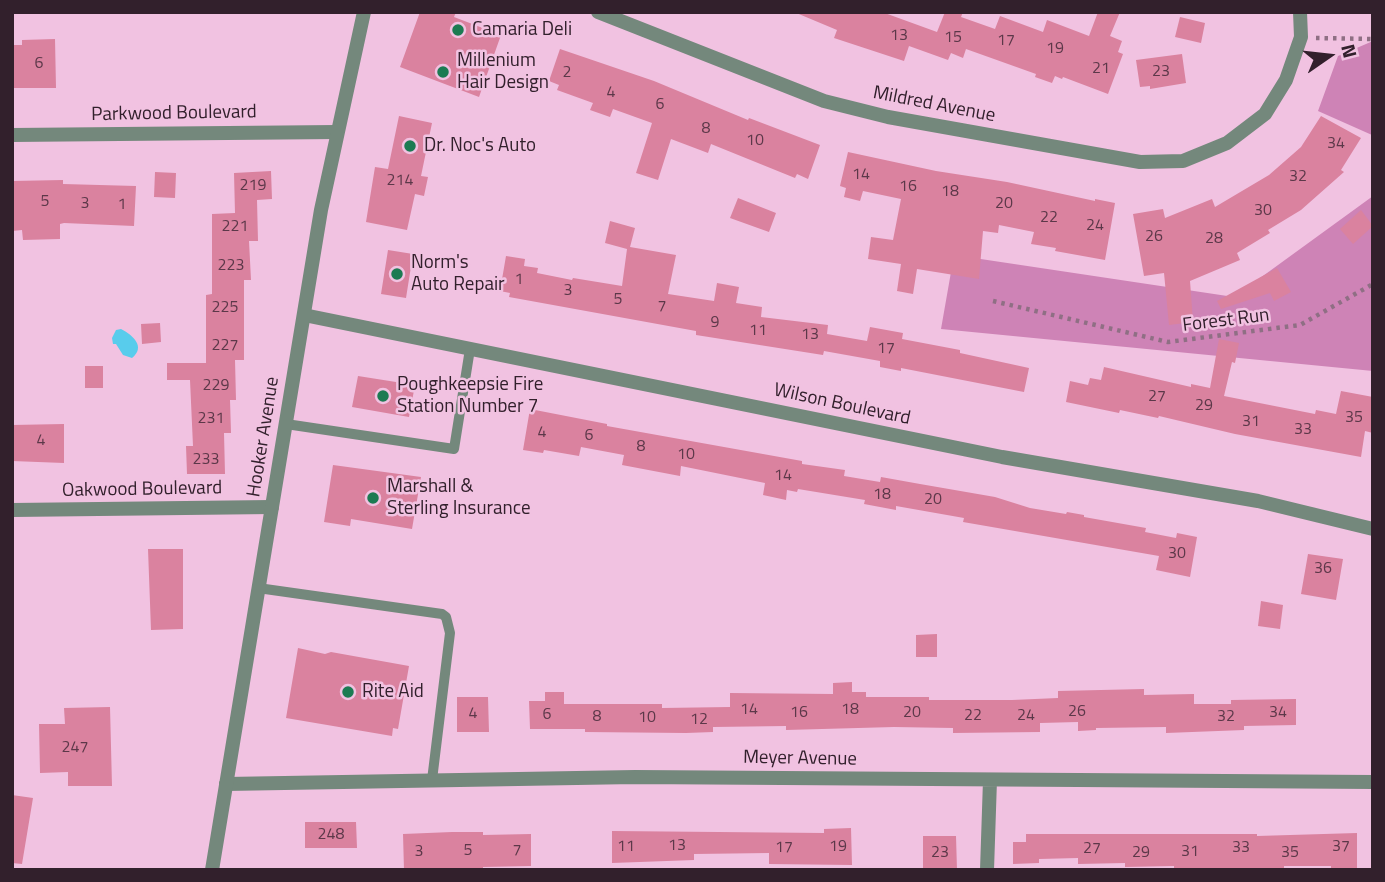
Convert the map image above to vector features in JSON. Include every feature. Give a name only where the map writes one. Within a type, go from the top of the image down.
[{"type":"street","name":"Hooker Avenue","points":[[212,870],[336,132],[364,12]]},
{"type":"street","name":"Mildred Avenue","points":[[598,12],[824,101],[888,117],[1140,162],[1183,161],[1227,143],[1265,114],[1286,80],[1301,37]]},
{"type":"street","points":[[1300,12],[1301,37]]},
{"type":"street","name":"Parkwood Boulevard","points":[[12,135],[336,132]]},
{"type":"street","name":"Wilson Boulevard","points":[[304,314],[1002,457],[1258,501],[1373,529]]},
{"type":"street","name":"Oakwood Boulevard","points":[[12,510],[272,508]]},
{"type":"street","name":"Meyer Avenue","points":[[226,783],[635,777],[1373,782]]},
{"type":"street","points":[[987,870],[990,780]]},
{"type":"lane","points":[[286,424],[454,449],[470,349]]},
{"type":"lane","points":[[258,588],[442,614],[446,617],[450,633],[432,780]]},
{"type":"path","points":[[1301,37],[1373,39]]},
{"type":"path","name":"Forest Run","points":[[993,301],[1168,342],[1300,325],[1373,284]]},
{"type":"shaded area","points":[[1373,41],[1373,138],[1372,135],[1318,111],[1338,56]]},
{"type":"shaded area","points":[[1373,196],[1373,371],[941,329],[954,255],[1234,297]]},
{"type":"water","points":[[121,329],[133,338],[138,346],[132,358],[123,355],[116,344],[113,344],[112,338],[116,330]]},
{"type":"building","points":[[420,12],[456,12],[454,17],[501,35],[479,97],[400,67]]},
{"type":"building","points":[[794,12],[882,12],[937,32],[945,12],[963,12],[961,17],[995,29],[1000,16],[1043,32],[1047,20],[1089,36],[1098,12],[1120,12],[1110,36],[1122,41],[1118,52],[1123,54],[1108,94],[1063,77],[1062,79],[1055,76],[1052,83],[1035,77],[1036,74],[966,49],[963,58],[951,53],[948,60],[909,46],[904,61],[834,38],[837,30]]},
{"type":"building","points":[[1180,17],[1205,23],[1201,43],[1175,37]]},
{"type":"building","points":[[55,39],[56,88],[12,88],[12,45],[22,45],[22,40]]},
{"type":"building","points":[[560,49],[654,81],[748,120],[749,118],[820,145],[808,179],[797,174],[795,178],[711,144],[708,153],[671,139],[658,180],[636,173],[652,123],[613,109],[610,117],[590,110],[593,103],[557,90],[559,85],[549,81]]},
{"type":"building","points":[[1182,54],[1186,83],[1150,89],[1150,86],[1140,87],[1136,60]]},
{"type":"building","points":[[399,116],[432,123],[421,176],[428,177],[424,196],[415,194],[407,230],[366,222],[375,167],[388,169]]},
{"type":"building","points":[[1321,116],[1361,138],[1341,170],[1344,172],[1301,210],[1237,253],[1240,260],[1190,281],[1193,322],[1169,325],[1164,273],[1144,276],[1133,214],[1163,209],[1165,218],[1212,199],[1215,207],[1269,175],[1301,147]]},
{"type":"building","points":[[848,152],[936,171],[1115,203],[1105,260],[1031,244],[1034,232],[999,225],[998,233],[983,231],[979,279],[917,269],[913,294],[897,291],[901,264],[868,259],[871,237],[893,240],[901,199],[863,191],[860,201],[844,197],[846,188],[840,186]]},
{"type":"building","points":[[271,171],[272,199],[257,200],[258,241],[249,241],[251,280],[244,280],[244,360],[235,360],[236,400],[230,400],[231,433],[224,433],[225,474],[187,474],[186,446],[193,446],[190,380],[167,380],[167,363],[206,363],[206,295],[212,294],[212,214],[235,213],[234,173]]},
{"type":"building","points":[[155,172],[176,173],[175,198],[154,197]]},
{"type":"building","points":[[63,180],[63,184],[136,186],[134,226],[64,223],[60,224],[60,239],[23,240],[22,230],[12,231],[12,181]]},
{"type":"building","points":[[738,198],[776,213],[769,232],[730,218]]},
{"type":"building","points":[[1361,210],[1373,226],[1353,244],[1340,229]]},
{"type":"building","points":[[610,221],[635,228],[630,247],[676,255],[668,294],[714,301],[717,283],[739,287],[736,303],[762,307],[761,317],[828,325],[827,334],[867,341],[870,327],[903,333],[902,339],[960,350],[960,353],[1029,368],[1024,392],[901,368],[901,371],[880,367],[880,361],[824,351],[823,355],[696,335],[696,331],[509,297],[510,293],[500,291],[506,256],[525,259],[524,266],[538,268],[537,273],[622,286],[627,249],[605,243]]},
{"type":"building","name":"Norm's Auto Repair","points":[[388,250],[413,254],[406,298],[381,294]]},
{"type":"building","points":[[1277,268],[1291,292],[1274,301],[1270,293],[1221,309],[1217,301]]},
{"type":"building","points":[[160,323],[161,342],[142,344],[141,324]]},
{"type":"building","points":[[1219,339],[1239,343],[1224,396],[1315,414],[1316,410],[1336,414],[1341,391],[1373,397],[1373,433],[1365,431],[1361,457],[1235,434],[1159,416],[1158,418],[1120,410],[1119,413],[1066,402],[1070,381],[1088,385],[1090,378],[1101,380],[1104,367],[1191,387],[1191,384],[1210,388]]},
{"type":"building","points":[[85,366],[103,366],[103,388],[85,388]]},
{"type":"building","name":"Poughkeepsie Fire Station Number 7","points":[[358,376],[415,385],[409,417],[352,407]]},
{"type":"building","points":[[530,409],[607,426],[802,461],[802,464],[845,470],[844,476],[880,482],[881,477],[995,497],[1030,508],[1084,515],[1146,528],[1145,532],[1176,538],[1177,533],[1197,537],[1190,577],[1156,570],[1159,556],[963,522],[964,518],[896,506],[896,510],[864,504],[865,500],[798,489],[797,492],[787,490],[786,500],[763,495],[765,483],[681,466],[680,476],[622,465],[624,455],[581,447],[579,456],[544,450],[543,453],[523,450]]},
{"type":"building","points":[[64,424],[64,463],[12,461],[12,425]]},
{"type":"building","name":"Marshall & Sterling Insurance","points":[[333,465],[421,477],[412,529],[351,519],[350,526],[324,522]]},
{"type":"building","points":[[148,549],[183,549],[183,629],[151,630]]},
{"type":"building","points":[[1308,554],[1343,559],[1336,600],[1301,594]]},
{"type":"building","points":[[1261,601],[1283,605],[1280,629],[1258,626]]},
{"type":"building","points":[[937,634],[937,657],[916,657],[916,635]]},
{"type":"building","name":"Rite Aid","points":[[298,648],[409,666],[398,729],[393,728],[392,736],[286,718]]},
{"type":"building","points":[[852,682],[852,692],[866,692],[866,697],[929,697],[929,700],[1058,698],[1058,691],[1144,689],[1144,695],[1194,694],[1194,704],[1231,704],[1231,700],[1296,699],[1296,725],[1244,726],[1244,730],[1166,733],[1166,727],[1096,728],[1078,731],[1078,722],[1040,723],[1040,732],[953,733],[953,728],[894,727],[786,730],[786,726],[713,727],[713,732],[686,733],[530,729],[529,701],[545,701],[545,692],[564,692],[564,704],[662,704],[662,708],[730,707],[730,693],[833,694],[833,683]]},
{"type":"building","points":[[457,697],[488,697],[489,732],[457,732]]},
{"type":"building","points":[[110,707],[112,786],[68,786],[68,772],[40,773],[39,724],[65,724],[64,708]]},
{"type":"building","points":[[12,795],[33,798],[22,864],[12,863]]},
{"type":"building","points":[[305,822],[356,822],[357,848],[305,848]]},
{"type":"building","points":[[851,828],[852,865],[769,864],[769,853],[694,854],[694,860],[612,863],[612,831],[824,833],[824,829]]},
{"type":"building","points":[[483,832],[483,835],[531,834],[531,866],[483,867],[483,870],[404,870],[403,834]]},
{"type":"building","points":[[1357,833],[1357,870],[1331,870],[1331,866],[1284,866],[1284,870],[1174,870],[1174,866],[1078,864],[1078,858],[1039,859],[1039,863],[1013,864],[1013,842],[1026,842],[1026,834],[1257,836]]},
{"type":"building","points":[[923,836],[956,836],[957,870],[923,870]]},
{"type":"place","name":"Camaria Deli","points":[[458,30]]},
{"type":"place","name":"Millenium Hair Design","points":[[443,72]]},
{"type":"place","name":"Dr. Noc's Auto","points":[[410,146]]},
{"type":"place","name":"Norm's Auto Repair","points":[[397,274]]},
{"type":"place","name":"Poughkeepsie Fire Station Number 7","points":[[383,396]]},
{"type":"place","name":"Marshall & Sterling Insurance","points":[[373,498]]},
{"type":"place","name":"Rite Aid","points":[[348,692]]}]
